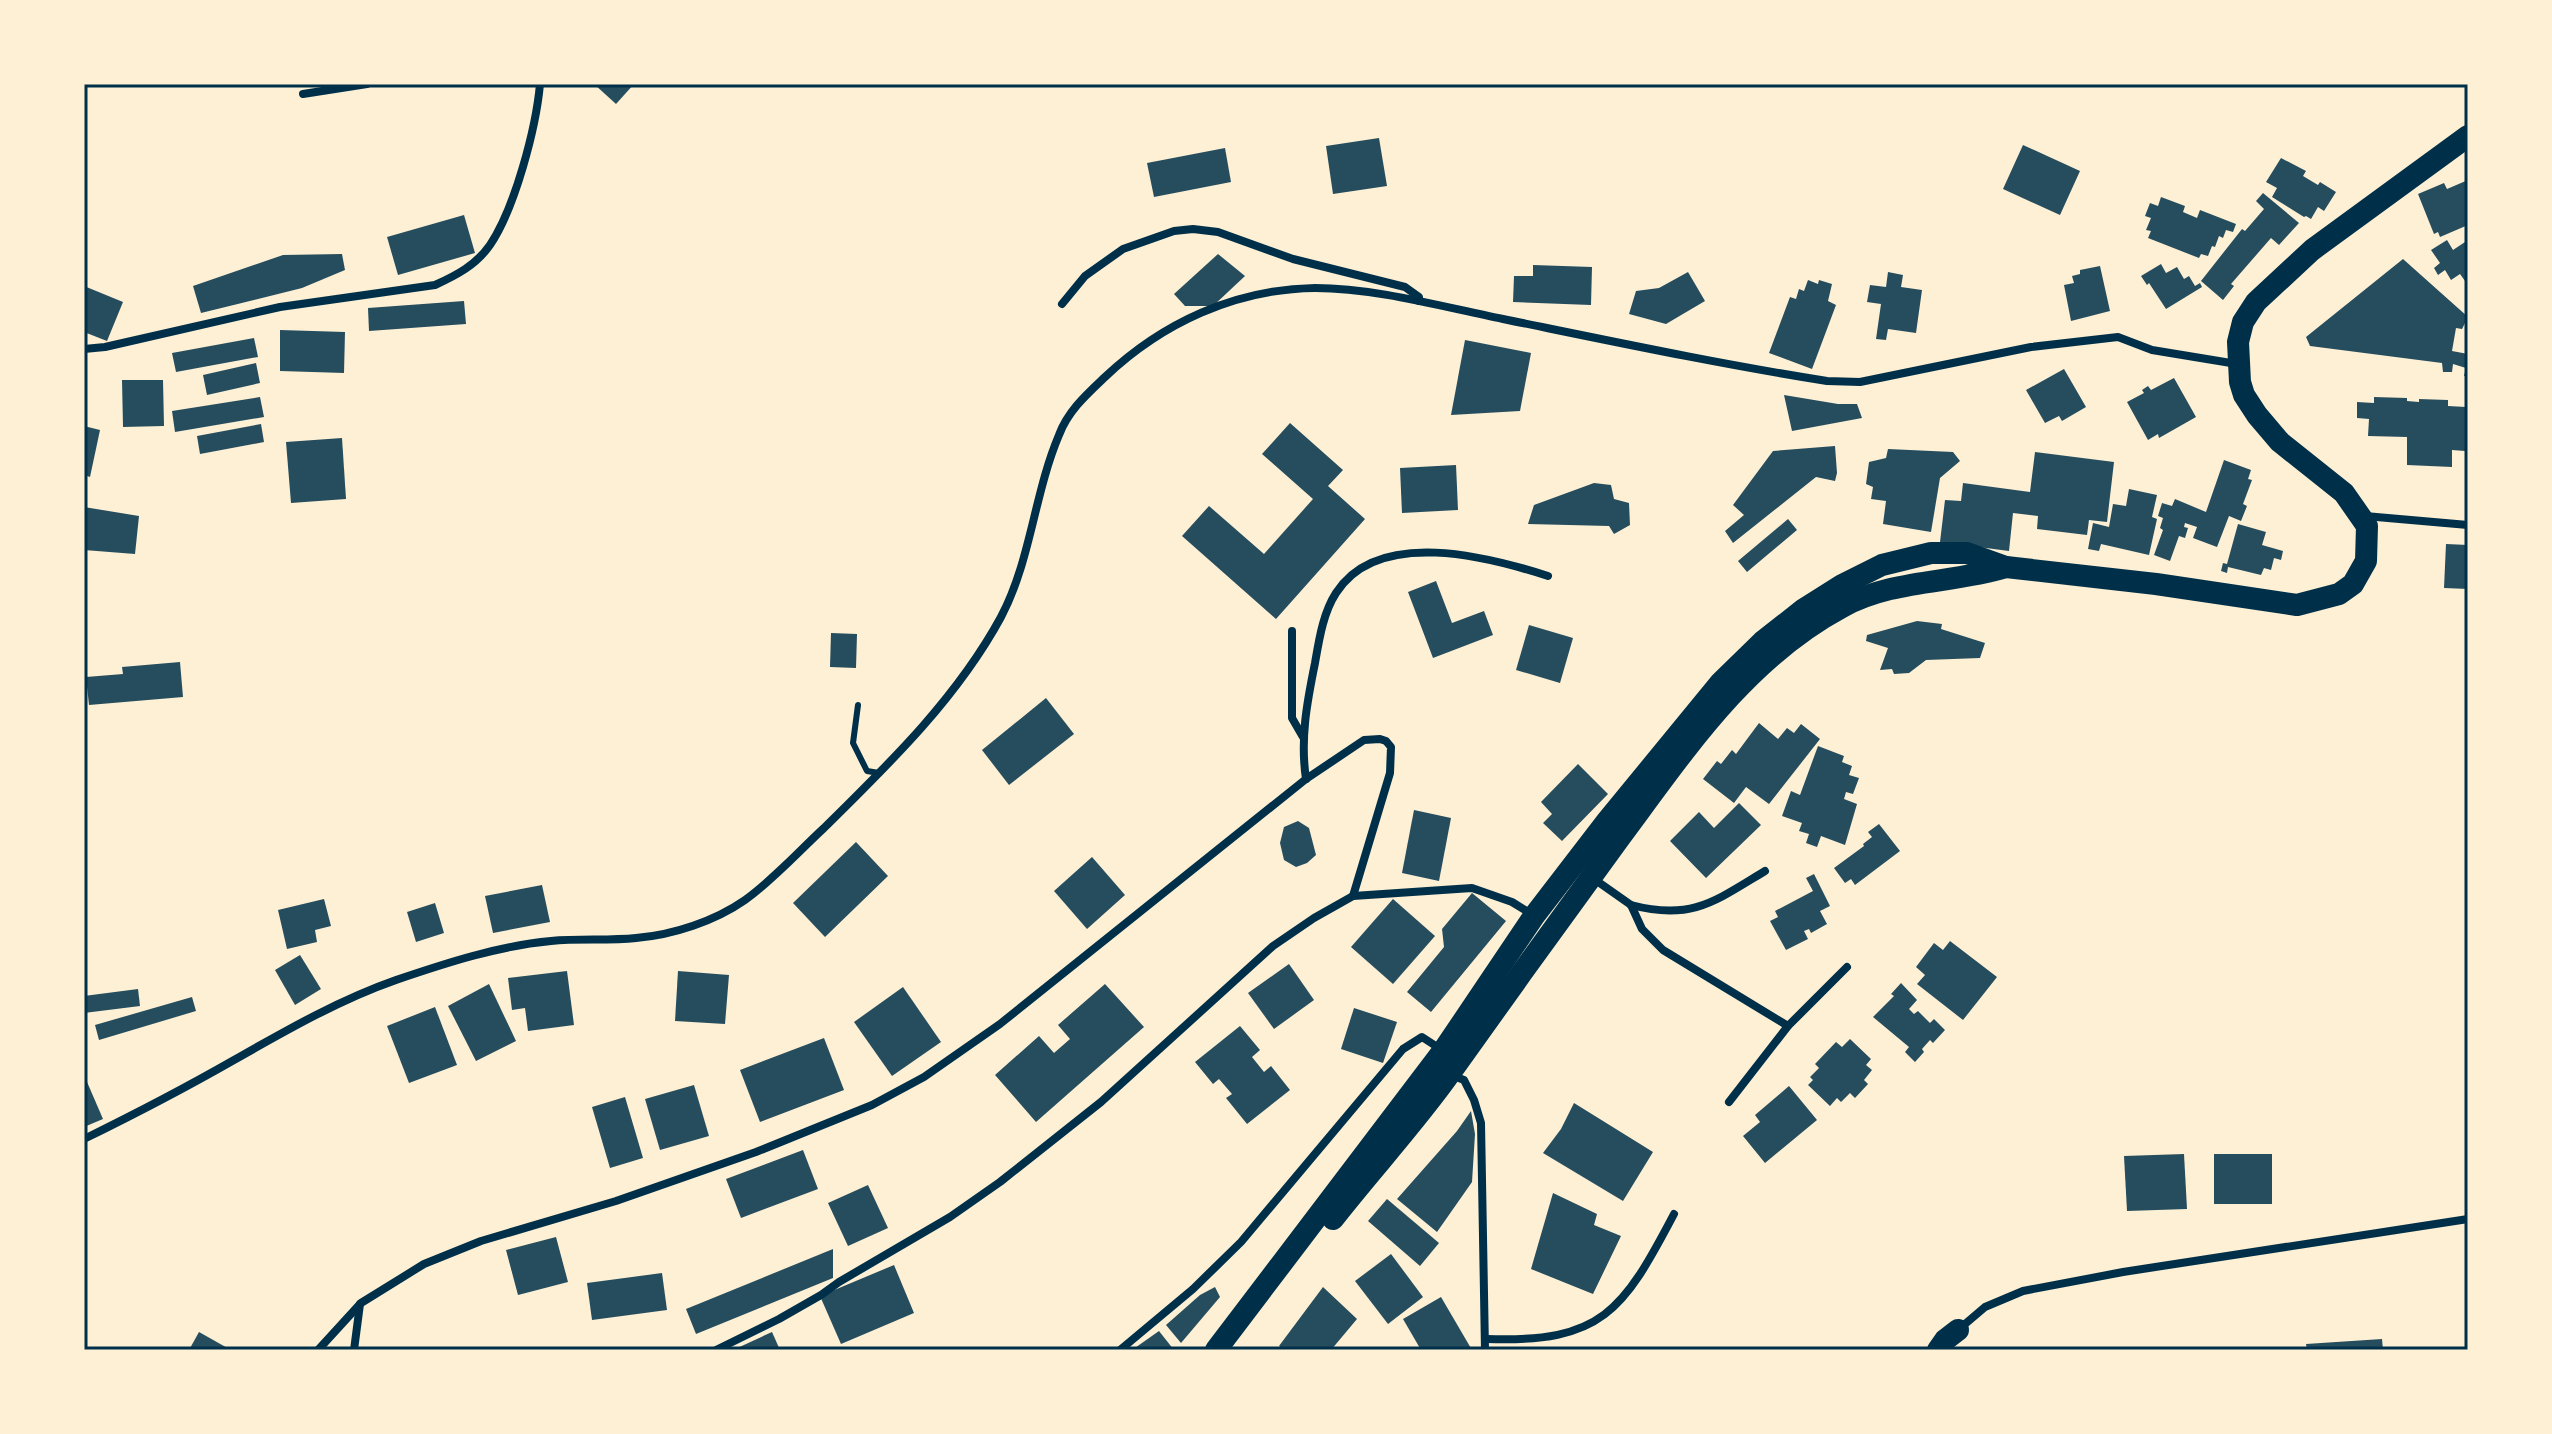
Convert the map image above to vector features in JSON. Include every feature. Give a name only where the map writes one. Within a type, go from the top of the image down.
[{"type":"highway","points":[[1216,1350],[1443,1051],[1534,916],[1684,725],[1762,642],[1804,609],[1882,565],[1931,553],[1967,553],[2006,567],[2156,584],[2297,605],[2339,594],[2353,584],[2366,561],[2367,526],[2336,485],[2280,442],[2244,395],[2240,382],[2238,342],[2243,322],[2256,302],[2283,275],[2336,231],[2468,136]]},
{"type":"highway","points":[[1233,1350],[1449,1074],[1591,877],[1730,695],[1761,663],[1798,633],[1843,606],[1894,586],[1974,577],[2006,567]]},
{"type":"highway","points":[[1938,1350],[1957,1340]]},
{"type":"street","points":[[303,94],[367,84]]},
{"type":"street","points":[[84,349],[105,347],[280,307],[435,285],[468,268],[491,244],[505,213],[526,154],[537,112],[540,84]]},
{"type":"street","points":[[1062,304],[1085,276],[1123,249],[1174,231],[1193,229],[1218,232],[1293,259],[1405,287],[1419,297],[1419,301]]},
{"type":"street","points":[[84,1139],[320,1011],[393,981],[508,948],[552,941],[641,938],[692,926],[720,915],[761,888],[908,744],[959,681],[989,637],[1017,582],[1060,432],[1070,412],[1121,362],[1153,338],[1200,312],[1266,293],[1316,288],[1346,289],[1827,381],[1860,382],[2031,347],[2118,337],[2152,350],[2240,365]]},
{"type":"street","points":[[2361,515],[2468,525]]},
{"type":"street","points":[[1306,779],[1303,738],[1319,640],[1335,594],[1360,569],[1379,559],[1406,554],[1442,553],[1510,564],[1548,576]]},
{"type":"street","points":[[1292,631],[1292,718],[1303,738]]},
{"type":"street","points":[[318,1350],[361,1303],[424,1264],[756,1152],[872,1105],[924,1077],[1000,1024],[1306,779],[1364,740],[1380,739],[1391,747],[1392,759],[1387,786],[1353,896]]},
{"type":"street","points":[[1591,877],[1631,905],[1670,912],[1718,899],[1765,871]]},
{"type":"street","points":[[716,1350],[821,1295],[950,1217],[1000,1182],[1101,1102],[1273,946],[1353,896],[1472,888],[1512,902],[1534,916]]},
{"type":"street","points":[[1631,905],[1642,929],[1663,950],[1788,1026]]},
{"type":"street","points":[[1729,1102],[1788,1026],[1847,967]]},
{"type":"street","points":[[1120,1350],[1193,1289],[1241,1242],[1403,1049],[1422,1037],[1443,1051]]},
{"type":"street","points":[[1449,1074],[1464,1080],[1481,1123],[1485,1350]]},
{"type":"street","points":[[1487,1339],[1521,1340],[1554,1336],[1591,1324],[1614,1309],[1634,1286],[1674,1214]]},
{"type":"street","points":[[1957,1340],[1985,1307],[2023,1291],[2123,1272],[2468,1219]]},
{"type":"street","points":[[354,1350],[361,1303]]},
{"type":"lane","points":[[858,705],[853,743],[867,771],[879,773]]},
{"type":"building","points":[[594,84],[634,84],[616,104]]},
{"type":"building","points":[[1379,138],[1387,186],[1333,194],[1326,146]]},
{"type":"building","points":[[2023,145],[2080,171],[2060,215],[2003,189]]},
{"type":"building","points":[[1225,148],[1231,182],[1154,197],[1147,163]]},
{"type":"building","points":[[2281,158],[2306,171],[2303,176],[2336,192],[2324,211],[2318,207],[2311,219],[2272,197],[2277,188],[2266,182]]},
{"type":"building","points":[[2468,180],[2468,225],[2440,237],[2438,232],[2434,234],[2418,194],[2444,183],[2447,189]]},
{"type":"building","points":[[2263,193],[2299,223],[2279,245],[2271,238],[2231,284],[2234,286],[2223,300],[2201,281],[2242,229],[2245,231],[2264,209],[2256,201]]},
{"type":"building","points":[[2161,197],[2185,206],[2183,212],[2197,218],[2200,210],[2236,224],[2233,232],[2226,230],[2223,238],[2219,236],[2215,247],[2212,246],[2208,256],[2201,254],[2199,258],[2148,238],[2151,231],[2146,230],[2151,218],[2145,216],[2150,203],[2158,206]]},
{"type":"building","points":[[464,215],[475,253],[398,275],[387,237]]},
{"type":"building","points":[[2447,240],[2453,250],[2465,242],[2468,247],[2468,279],[2465,281],[2460,274],[2451,280],[2445,270],[2438,275],[2434,268],[2440,263],[2431,250]]},
{"type":"building","points":[[342,254],[345,270],[302,288],[201,313],[193,286],[283,255]]},
{"type":"building","points":[[1218,254],[1245,276],[1213,306],[1185,306],[1174,294]]},
{"type":"building","points":[[2403,259],[2468,317],[2462,329],[2456,328],[2452,351],[2468,354],[2468,376],[2464,376],[2466,368],[2453,364],[2452,372],[2443,372],[2442,363],[2310,346],[2306,337]]},
{"type":"building","points":[[2161,264],[2166,273],[2177,267],[2184,279],[2189,276],[2195,286],[2200,283],[2202,287],[2166,309],[2141,276]]},
{"type":"building","points":[[1533,265],[1592,267],[1591,305],[1513,302],[1514,276],[1533,276]]},
{"type":"building","points":[[2100,266],[2110,311],[2071,321],[2064,285],[2074,283],[2072,276],[2080,274],[2080,270]]},
{"type":"building","points":[[1688,272],[1705,301],[1666,324],[1629,314],[1636,291],[1659,288]]},
{"type":"building","points":[[1888,272],[1903,275],[1901,287],[1922,290],[1916,333],[1888,329],[1886,340],[1876,339],[1881,304],[1867,302],[1870,285],[1886,287]]},
{"type":"building","points":[[1808,280],[1832,284],[1828,301],[1836,305],[1812,369],[1769,353],[1790,297],[1796,299],[1799,289],[1804,291]]},
{"type":"building","points":[[84,286],[123,302],[107,341],[84,332]]},
{"type":"building","points":[[464,301],[466,324],[369,331],[368,308]]},
{"type":"building","points":[[280,330],[345,332],[344,373],[280,371]]},
{"type":"building","points":[[254,338],[258,357],[176,372],[172,353]]},
{"type":"building","points":[[1465,340],[1531,353],[1520,411],[1451,415]]},
{"type":"building","points":[[256,363],[260,383],[207,395],[203,375]]},
{"type":"building","points":[[2064,369],[2086,407],[2062,421],[2059,416],[2045,423],[2026,390]]},
{"type":"building","points":[[2174,378],[2196,417],[2159,438],[2158,434],[2148,440],[2127,402],[2144,393],[2142,390],[2148,386],[2151,390]]},
{"type":"building","points":[[122,380],[163,380],[164,426],[123,427]]},
{"type":"building","points":[[1784,395],[1857,404],[1862,418],[1792,431]]},
{"type":"building","points":[[260,397],[264,417],[175,432],[172,411]]},
{"type":"building","points":[[2374,397],[2407,398],[2407,401],[2419,402],[2419,399],[2448,400],[2448,406],[2466,407],[2465,451],[2452,450],[2452,467],[2407,465],[2407,437],[2368,436],[2369,419],[2357,418],[2357,402],[2374,403]]},
{"type":"building","points":[[1290,423],[1343,470],[1328,486],[1365,519],[1276,619],[1182,536],[1209,506],[1264,554],[1313,499],[1262,454]]},
{"type":"building","points":[[261,424],[264,442],[200,454],[197,436]]},
{"type":"building","points":[[84,426],[100,430],[90,477],[84,475]]},
{"type":"building","points":[[342,438],[346,499],[291,503],[286,442]]},
{"type":"building","points":[[1835,446],[1835,481],[1816,477],[1733,543],[1725,531],[1744,515],[1733,505],[1773,451]]},
{"type":"building","points":[[1888,449],[1953,452],[1960,461],[1940,478],[1931,532],[1883,524],[1886,501],[1871,499],[1873,487],[1866,484],[1869,462],[1886,458]]},
{"type":"building","points":[[2035,452],[2114,462],[2107,522],[2089,520],[2087,535],[2037,529],[2038,516],[2013,513],[2009,551],[1940,542],[1945,500],[1961,501],[1963,483],[2030,492]]},
{"type":"building","points":[[2224,460],[2251,470],[2248,479],[2252,480],[2243,504],[2247,506],[2241,521],[2229,516],[2217,547],[2193,538],[2197,527],[2185,523],[2184,527],[2188,528],[2185,538],[2179,536],[2170,561],[2154,555],[2163,530],[2160,528],[2163,518],[2158,516],[2162,503],[2172,506],[2175,499],[2206,512]]},
{"type":"building","points":[[1456,465],[1458,510],[1402,513],[1400,468]]},
{"type":"building","points":[[1594,483],[1611,485],[1614,499],[1629,503],[1630,525],[1614,534],[1609,526],[1528,524],[1534,505]]},
{"type":"building","points":[[2129,489],[2157,495],[2152,517],[2157,519],[2149,555],[2101,544],[2099,551],[2088,549],[2093,523],[2109,527],[2113,504],[2126,506]]},
{"type":"building","points":[[84,507],[139,516],[135,554],[84,550]]},
{"type":"building","points":[[1788,519],[1797,530],[1747,572],[1738,561]]},
{"type":"building","points":[[2238,524],[2266,532],[2262,545],[2283,551],[2281,560],[2274,558],[2271,570],[2264,568],[2261,575],[2228,567],[2227,573],[2221,571],[2223,563],[2227,564]]},
{"type":"building","points":[[2446,544],[2468,545],[2468,589],[2444,588]]},
{"type":"building","points":[[1436,581],[1452,623],[1484,611],[1493,635],[1433,658],[1408,592]]},
{"type":"building","points":[[1917,621],[1942,624],[1941,629],[1985,643],[1980,658],[1926,660],[1909,673],[1894,674],[1892,669],[1880,670],[1888,648],[1866,641],[1867,635]]},
{"type":"building","points":[[1529,625],[1573,638],[1560,683],[1516,670]]},
{"type":"building","points":[[831,633],[857,634],[856,668],[830,667]]},
{"type":"building","points":[[180,662],[183,697],[89,705],[86,677],[123,674],[122,667]]},
{"type":"building","points":[[1046,698],[1074,734],[1009,785],[982,750]]},
{"type":"building","points":[[1759,723],[1778,739],[1787,728],[1794,733],[1801,724],[1820,739],[1769,804],[1746,787],[1734,803],[1703,779],[1717,761],[1721,764],[1732,750],[1736,754]]},
{"type":"building","points":[[1818,746],[1844,756],[1842,762],[1852,766],[1849,775],[1859,778],[1853,794],[1846,792],[1844,799],[1857,804],[1845,845],[1821,836],[1817,847],[1806,843],[1809,834],[1799,831],[1802,823],[1782,816],[1791,791],[1800,795]]},
{"type":"building","points":[[1578,764],[1608,794],[1562,841],[1543,823],[1552,814],[1541,802]]},
{"type":"building","points":[[1739,803],[1761,825],[1706,878],[1670,841],[1699,812],[1714,828]]},
{"type":"building","points":[[1414,810],[1451,818],[1439,881],[1402,873]]},
{"type":"building","points":[[1298,821],[1309,828],[1316,855],[1296,867],[1284,860],[1280,843],[1284,827]]},
{"type":"building","points":[[1879,824],[1900,851],[1855,885],[1851,879],[1845,883],[1834,868],[1864,846],[1872,837],[1868,832]]},
{"type":"building","points":[[856,842],[888,876],[825,937],[793,903]]},
{"type":"building","points":[[1092,857],[1125,895],[1087,929],[1054,891]]},
{"type":"building","points":[[1814,874],[1830,906],[1820,911],[1827,924],[1811,933],[1809,929],[1804,931],[1808,939],[1786,950],[1770,921],[1778,917],[1775,911],[1813,891],[1806,878]]},
{"type":"building","points":[[542,885],[550,922],[493,933],[485,896]]},
{"type":"building","points":[[1472,893],[1506,921],[1431,1012],[1407,992],[1444,947],[1442,929]]},
{"type":"building","points":[[324,899],[331,926],[315,930],[317,942],[287,949],[278,910]]},
{"type":"building","points":[[1393,899],[1435,936],[1393,984],[1351,947]]},
{"type":"building","points":[[435,903],[444,933],[416,942],[407,912]]},
{"type":"building","points":[[1950,941],[1997,977],[1963,1020],[1917,984],[1925,975],[1916,967],[1934,943],[1943,950]]},
{"type":"building","points":[[300,955],[321,989],[295,1005],[275,970]]},
{"type":"building","points":[[1289,964],[1314,1000],[1274,1029],[1248,993]]},
{"type":"building","points":[[567,971],[574,1025],[528,1031],[525,1008],[512,1010],[508,978]]},
{"type":"building","points":[[678,971],[729,975],[725,1024],[675,1021]]},
{"type":"building","points":[[1901,983],[1917,1000],[1909,1009],[1914,1014],[1918,1011],[1930,1023],[1934,1019],[1945,1030],[1933,1043],[1930,1040],[1915,1062],[1905,1052],[1909,1047],[1873,1017],[1894,996],[1891,994]]},
{"type":"building","points":[[489,984],[516,1041],[476,1061],[448,1006]]},
{"type":"building","points":[[1105,984],[1144,1027],[1036,1122],[995,1075],[1039,1036],[1054,1053],[1070,1039],[1058,1025]]},
{"type":"building","points":[[903,987],[941,1042],[892,1076],[854,1022]]},
{"type":"building","points":[[138,989],[140,1006],[84,1013],[84,996]]},
{"type":"building","points":[[192,997],[196,1011],[99,1040],[95,1025]]},
{"type":"building","points":[[435,1007],[457,1065],[409,1083],[387,1026]]},
{"type":"building","points":[[1354,1008],[1397,1022],[1383,1063],[1341,1049]]},
{"type":"building","points":[[1240,1026],[1260,1050],[1252,1057],[1264,1072],[1271,1066],[1290,1090],[1247,1124],[1226,1098],[1232,1094],[1219,1079],[1213,1084],[1195,1062]]},
{"type":"building","points":[[824,1038],[844,1090],[760,1122],[740,1070]]},
{"type":"building","points":[[1850,1039],[1871,1059],[1866,1065],[1872,1070],[1864,1080],[1868,1084],[1855,1098],[1850,1093],[1841,1102],[1837,1098],[1830,1106],[1808,1085],[1813,1080],[1810,1077],[1819,1068],[1815,1064],[1836,1042],[1842,1047]]},
{"type":"building","points":[[84,1075],[103,1119],[84,1127]]},
{"type":"building","points":[[694,1085],[709,1136],[660,1150],[645,1099]]},
{"type":"building","points":[[1789,1086],[1817,1120],[1765,1163],[1743,1136],[1760,1122],[1755,1115]]},
{"type":"building","points":[[625,1097],[643,1158],[610,1168],[592,1107]]},
{"type":"building","points":[[1574,1103],[1653,1152],[1623,1201],[1543,1153],[1561,1129]]},
{"type":"building","points":[[1471,1111],[1475,1134],[1472,1182],[1437,1232],[1397,1199]]},
{"type":"building","points":[[803,1150],[818,1189],[741,1218],[726,1179]]},
{"type":"building","points":[[2184,1154],[2187,1209],[2127,1211],[2124,1156]]},
{"type":"building","points":[[2214,1154],[2272,1154],[2272,1204],[2214,1204]]},
{"type":"building","points":[[868,1185],[888,1228],[848,1246],[828,1203]]},
{"type":"building","points":[[1553,1193],[1597,1214],[1594,1225],[1621,1236],[1593,1294],[1531,1269]]},
{"type":"building","points":[[1387,1199],[1439,1243],[1420,1266],[1368,1221]]},
{"type":"building","points":[[556,1237],[568,1282],[518,1295],[506,1250]]},
{"type":"building","points":[[833,1249],[833,1278],[696,1334],[686,1309]]},
{"type":"building","points":[[1391,1254],[1423,1297],[1388,1324],[1355,1281]]},
{"type":"building","points":[[894,1265],[914,1313],[841,1344],[820,1296]]},
{"type":"building","points":[[662,1273],[667,1310],[592,1320],[587,1283]]},
{"type":"building","points":[[1215,1287],[1220,1297],[1181,1343],[1166,1325],[1200,1295]]},
{"type":"building","points":[[1323,1287],[1357,1319],[1331,1350],[1321,1347],[1318,1350],[1284,1350],[1279,1346]]},
{"type":"building","points":[[1441,1297],[1472,1350],[1421,1350],[1403,1319]]},
{"type":"building","points":[[1159,1331],[1174,1350],[1132,1350]]},
{"type":"building","points":[[199,1332],[231,1350],[189,1350]]},
{"type":"building","points":[[772,1332],[780,1350],[733,1350]]},
{"type":"building","points":[[2382,1339],[2383,1350],[2307,1350],[2306,1344]]}]
